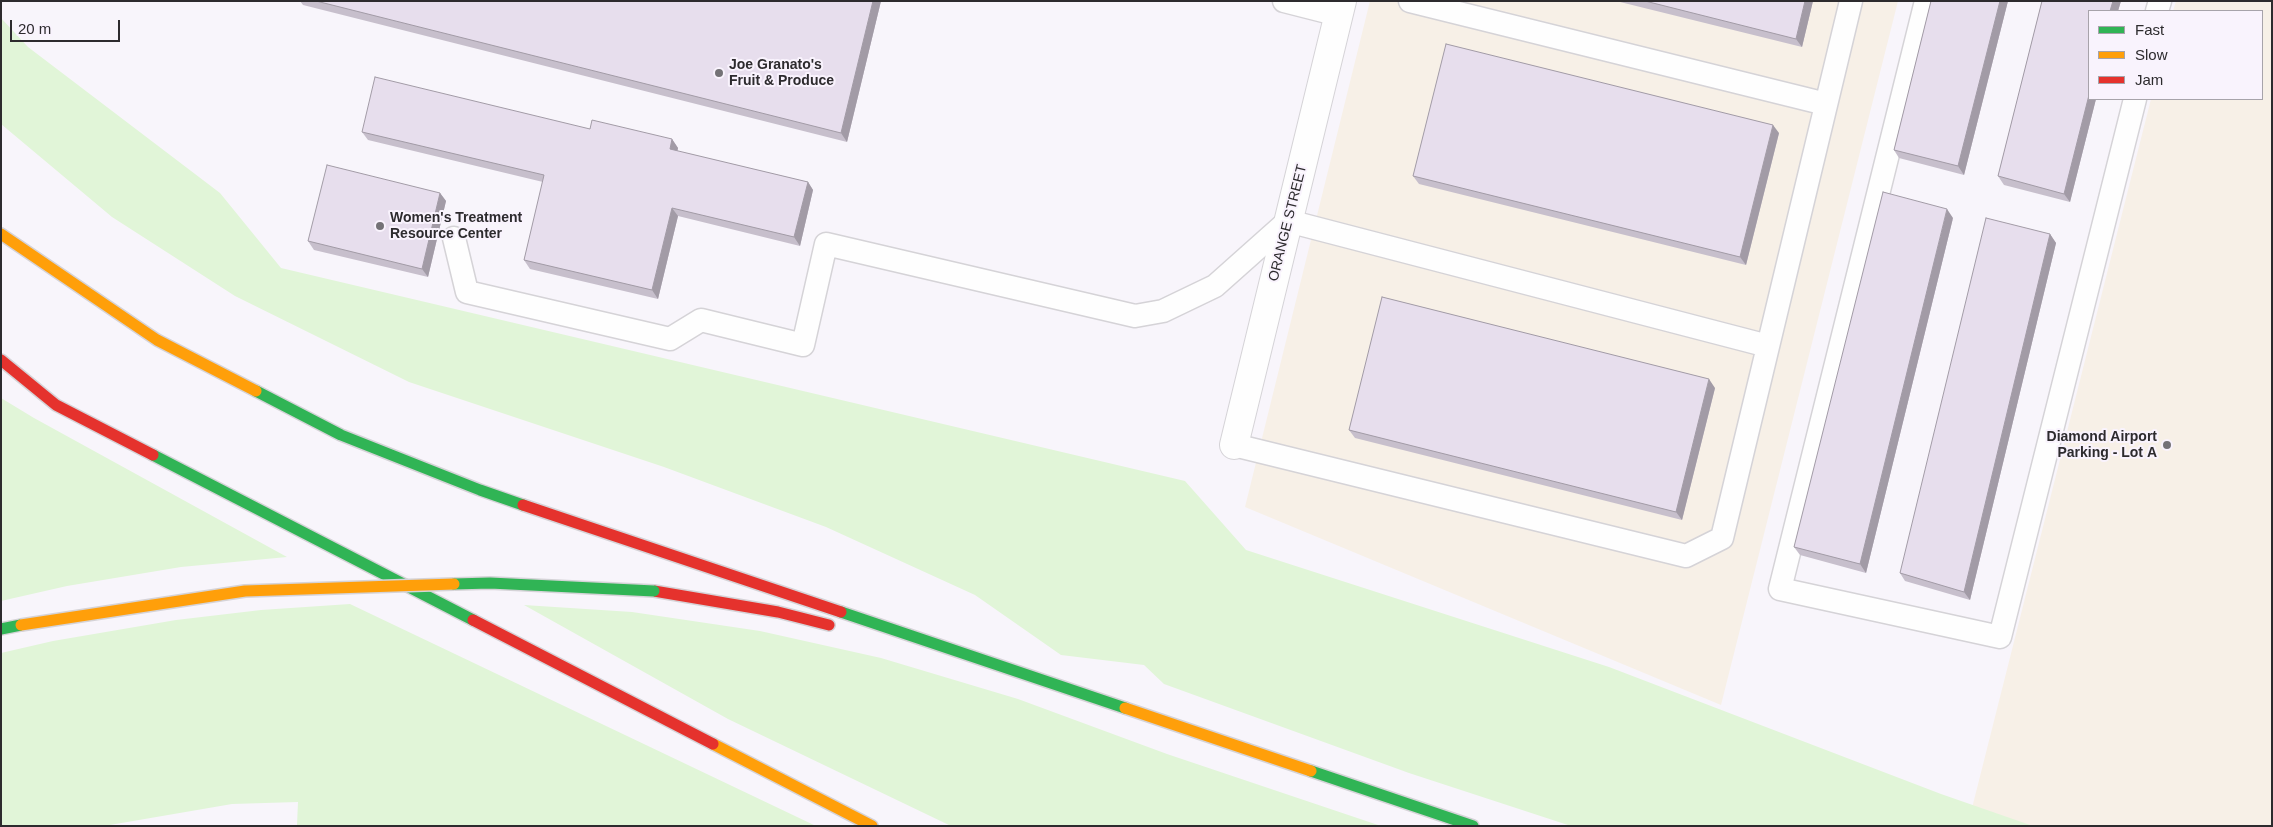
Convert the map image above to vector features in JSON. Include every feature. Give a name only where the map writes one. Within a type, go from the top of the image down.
[{"type":"highway","points":[[1,234],[157,340],[341,435],[480,490],[1473,826]]},
{"type":"highway","points":[[1,360],[56,405],[872,826]]},
{"type":"highway","points":[[1,629],[245,591],[490,583],[654,591],[778,612],[836,627]]},
{"type":"highway","points":[[884,639],[1029,677]]},
{"type":"street","name":"ORANGE STREET","points":[[1234,445],[1341,8]]},
{"type":"lane","points":[[1284,1],[1341,8]]},
{"type":"lane","points":[[1410,1],[1826,104]]},
{"type":"lane","points":[[1234,445],[1686,556],[1722,538],[1851,1]]},
{"type":"lane","points":[[1926,1],[1780,589],[2000,637],[2135,100]]},
{"type":"lane","points":[[454,238],[466,292],[670,339],[701,320],[803,345],[826,244],[1136,316],[1163,312],[1214,286],[1288,221],[1768,346]]},
{"type":"shaded area","points":[[1370,1],[1898,1],[1721,705],[1245,507]]},
{"type":"shaded area","name":"Diamond Airport Parking - Lot A","points":[[2176,1],[2272,1],[2272,826],[2007,826],[1971,812],[2151,100],[2263,100],[2263,10],[2173,10]]},
{"type":"green space","points":[[1,18],[28,47],[220,193],[281,268],[1185,481],[1246,550],[1609,667],[1941,794],[2033,826],[1571,826],[1409,773],[1164,684],[1144,665],[1061,655],[975,595],[826,527],[664,467],[409,382],[235,296],[112,217],[1,124]]},
{"type":"green space","points":[[1,398],[287,557],[181,567],[67,586],[1,601]]},
{"type":"green space","points":[[350,604],[816,826],[311,826],[297,825],[298,802],[232,804],[104,826],[1,826],[1,653],[53,641],[176,620],[261,610]]},
{"type":"green space","points":[[524,605],[632,612],[760,631],[881,658],[1018,699],[1167,754],[1381,826],[951,826],[728,719]]},
{"type":"building","name":"Joe Granato's Fruit & Produce","points":[[316,1],[873,1],[841,133]]},
{"type":"building","points":[[1645,1],[1805,1],[1796,39]]},
{"type":"building","points":[[1931,1],[2000,1],[1958,166],[1894,150]]},
{"type":"building","points":[[2042,1],[2113,1],[2110,10],[2088,10],[2088,99],[2064,194],[1998,176]]},
{"type":"building","points":[[1446,44],[1773,125],[1740,257],[1413,176]]},
{"type":"building","points":[[375,77],[590,129],[592,120],[672,139],[670,149],[808,182],[794,237],[672,208],[652,290],[524,260],[544,175],[362,132]]},
{"type":"building","name":"Women's Treatment Resource Center","points":[[327,165],[440,193],[422,269],[308,241]]},
{"type":"building","points":[[1883,192],[1947,209],[1860,564],[1794,547]]},
{"type":"building","points":[[1986,218],[2050,234],[1964,592],[1900,573]]},
{"type":"building","points":[[1382,297],[1709,379],[1676,512],[1349,430]]},
{"type":"traffic: fast","points":[[256,391],[341,435],[523,505]]},
{"type":"traffic: fast","points":[[153,455],[473,620]]},
{"type":"traffic: fast","points":[[454,584],[490,583],[654,591]]},
{"type":"traffic: fast","points":[[841,612],[1125,708]]},
{"type":"traffic: fast","points":[[1,629],[21,625]]},
{"type":"traffic: fast","points":[[1311,771],[1473,826]]},
{"type":"traffic: slow","points":[[1,234],[157,340],[256,391]]},
{"type":"traffic: slow","points":[[21,625],[245,591],[454,584]]},
{"type":"traffic: slow","points":[[1125,708],[1311,771]]},
{"type":"traffic: slow","points":[[713,744],[872,826]]},
{"type":"traffic: jam","points":[[1,360],[56,405],[153,455]]},
{"type":"traffic: jam","points":[[523,505],[841,612]]},
{"type":"traffic: jam","points":[[654,591],[778,612],[829,625]]},
{"type":"traffic: jam","points":[[473,620],[713,744]]},
{"type":"place","name":"Joe Granato's Fruit & Produce","points":[[719,73]]},
{"type":"place","name":"Women's Treatment Resource Center","points":[[380,226]]},
{"type":"place","name":"Diamond Airport Parking - Lot A","points":[[2167,445]]}]
